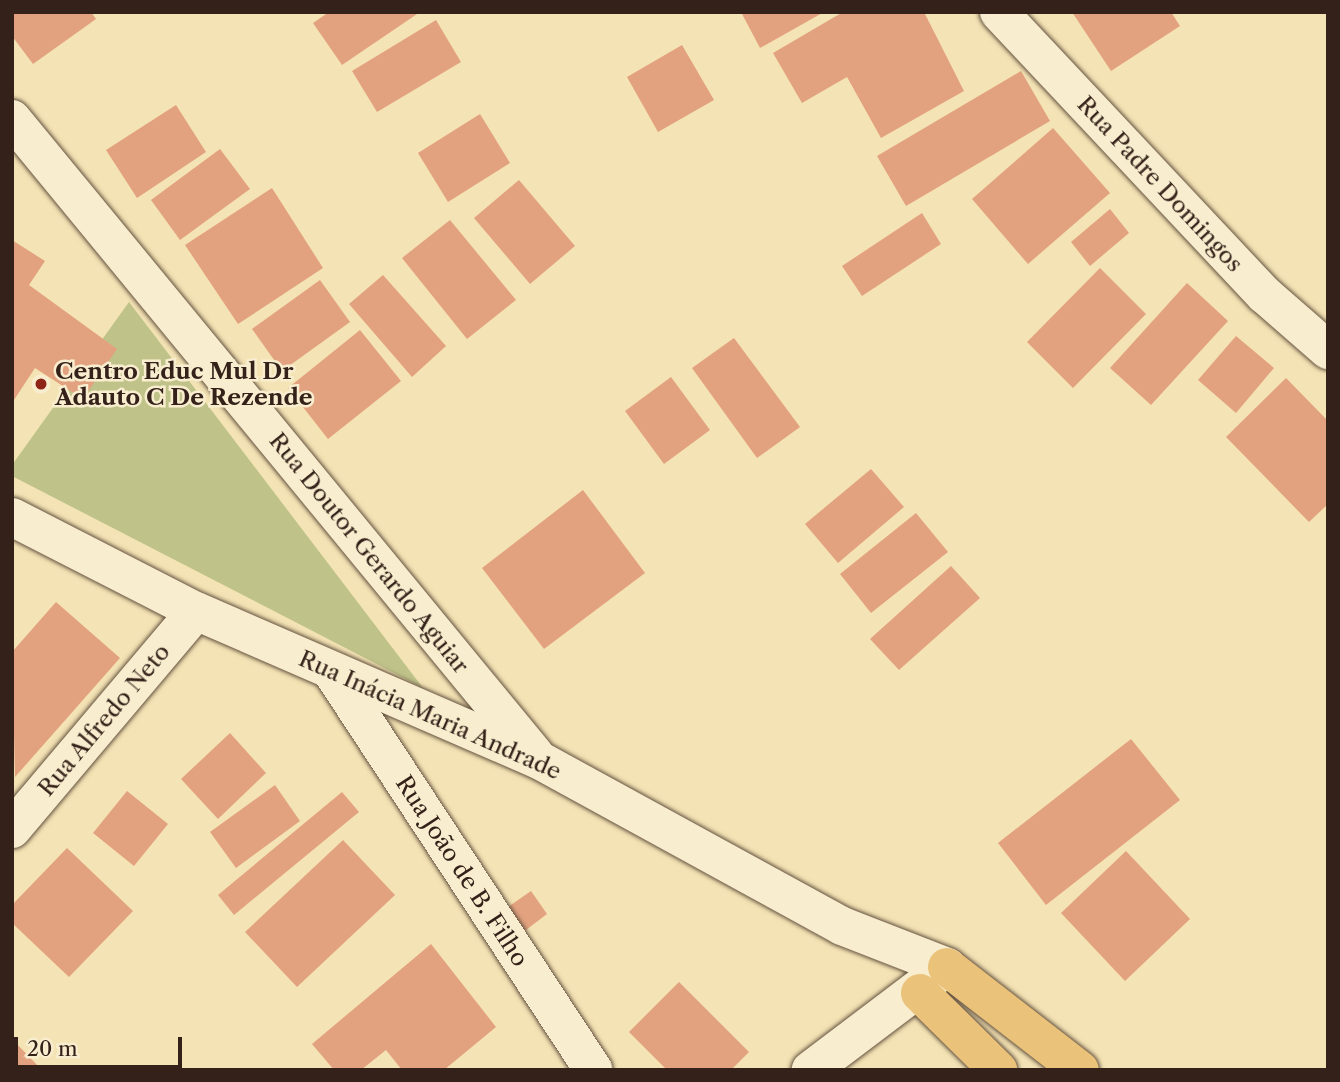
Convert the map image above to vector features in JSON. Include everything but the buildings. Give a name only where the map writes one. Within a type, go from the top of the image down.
[{"type":"main road","points":[[934,980],[998,1070]]},
{"type":"main road","points":[[934,980],[1080,1070]]},
{"type":"street","name":"Rua Padre Domingos","points":[[999,12],[1265,295],[1328,350]]},
{"type":"street","name":"Rua Doutor Gerardo Aguiar","points":[[12,119],[539,760]]},
{"type":"street","name":"Rua Inácia Maria Andrade","points":[[12,517],[197,611],[539,760],[842,926],[934,980]]},
{"type":"street","name":"Rua Alfredo Neto","points":[[12,829],[197,611]]},
{"type":"street","name":"Rua João de B. Filho","points":[[332,672],[593,1070]]},
{"type":"street","points":[[811,1070],[934,980]]},
{"type":"green space","points":[[129,302],[423,688],[12,476],[12,465]]},
{"type":"place","name":"Centro Educ Mul Dr Adauto C De Rezende","points":[[41,384]]}]
